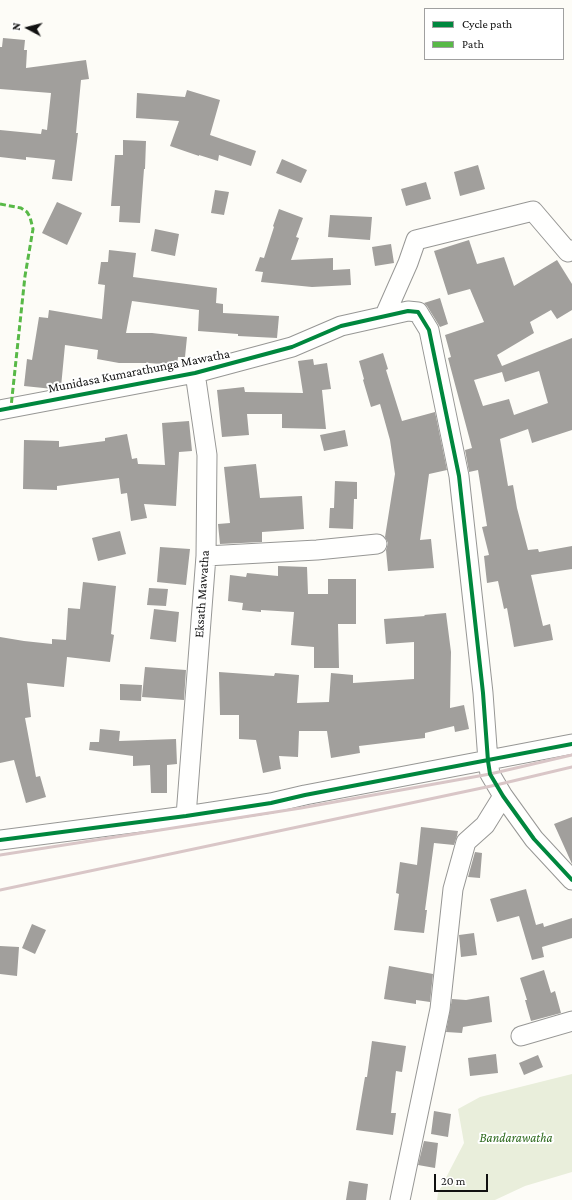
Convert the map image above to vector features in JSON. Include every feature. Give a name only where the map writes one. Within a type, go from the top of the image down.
[{"type":"street","points":[[385,315],[408,264],[416,240],[533,211],[568,252],[572,250]]},
{"type":"street","name":"Munidasa Kumarathunga Mawatha","points":[[0,410],[195,373],[292,347],[341,326],[385,315],[408,311],[418,312],[429,330],[458,476],[484,693],[488,761]]},
{"type":"street","name":"Eksath Mawatha","points":[[186,816],[206,556],[207,455],[195,373]]},
{"type":"street","points":[[206,556],[317,550],[377,544]]},
{"type":"street","points":[[0,840],[186,816],[271,803],[305,795],[572,744]]},
{"type":"street","points":[[488,761],[490,774],[503,796],[534,839],[572,880]]},
{"type":"street","points":[[400,1200],[440,1009],[453,889],[466,842],[485,825],[503,796]]},
{"type":"street","points":[[521,1036],[572,1021]]},
{"type":"green space","name":"Bandarawatha","points":[[572,1074],[572,1172],[525,1186],[495,1200],[437,1200],[438,1193],[464,1143],[458,1109],[480,1097]]},
{"type":"building","points":[[3,38],[25,40],[24,50],[27,50],[26,68],[86,60],[89,79],[81,80],[76,133],[78,133],[72,181],[52,179],[55,160],[26,157],[26,160],[0,157],[0,130],[41,134],[42,129],[47,130],[51,93],[0,89],[0,47],[2,47]]},
{"type":"building","points":[[187,90],[220,100],[210,135],[256,151],[251,166],[219,155],[218,161],[170,146],[179,121],[136,118],[137,93],[185,97]]},
{"type":"building","points":[[123,140],[146,141],[140,223],[119,222],[120,206],[111,206],[115,155],[123,155]]},
{"type":"building","points":[[282,159],[307,170],[301,183],[276,173]]},
{"type":"building","points":[[478,165],[485,189],[460,196],[454,172]]},
{"type":"building","points":[[426,182],[431,199],[406,206],[401,189]]},
{"type":"building","points":[[215,190],[229,192],[224,215],[211,213]]},
{"type":"building","points":[[57,202],[82,213],[67,245],[42,233]]},
{"type":"building","points":[[279,209],[303,218],[296,237],[299,238],[291,260],[333,258],[333,270],[350,269],[351,285],[312,287],[261,282],[263,272],[255,271],[260,257],[264,258]]},
{"type":"building","points":[[330,215],[372,217],[370,240],[328,237]]},
{"type":"building","points":[[155,229],[179,234],[175,256],[151,251]]},
{"type":"building","points":[[469,240],[477,264],[504,257],[514,286],[557,260],[572,284],[572,310],[557,319],[551,310],[530,322],[534,333],[497,355],[502,366],[572,338],[572,430],[532,443],[528,429],[500,439],[508,486],[513,485],[517,508],[528,550],[538,549],[539,552],[572,546],[572,569],[531,575],[543,626],[550,624],[553,640],[514,647],[507,608],[504,609],[498,581],[487,583],[484,556],[489,555],[482,527],[487,526],[478,470],[469,472],[465,450],[472,448],[448,358],[451,357],[445,335],[484,322],[470,289],[448,295],[434,251]],"holes":[[[539,371],[548,403],[514,415],[509,399],[483,406],[474,380],[502,372],[505,382]]]},
{"type":"building","points":[[391,244],[394,263],[375,266],[372,247]]},
{"type":"building","points":[[109,250],[136,253],[133,277],[217,288],[216,303],[223,304],[223,313],[279,316],[277,338],[238,336],[238,334],[198,331],[199,310],[132,301],[126,333],[152,333],[187,337],[185,357],[178,357],[177,365],[119,363],[97,359],[98,350],[65,345],[61,387],[53,389],[24,386],[27,359],[32,360],[39,317],[48,318],[49,310],[102,319],[105,285],[98,284],[101,262],[108,262]]},
{"type":"building","points":[[440,298],[448,324],[440,327],[424,303]]},
{"type":"building","points":[[383,353],[388,369],[386,370],[402,421],[435,412],[447,470],[429,474],[420,540],[431,539],[434,568],[388,571],[386,550],[388,543],[385,537],[395,474],[390,440],[380,404],[371,407],[359,361]]},
{"type":"building","points":[[313,359],[314,365],[327,363],[331,389],[322,390],[326,429],[282,428],[282,414],[247,414],[249,435],[222,437],[217,390],[244,387],[245,392],[303,393],[298,361]]},
{"type":"building","points":[[189,421],[192,451],[179,452],[176,506],[144,504],[147,518],[131,521],[127,493],[121,494],[119,478],[57,486],[57,490],[23,489],[24,440],[59,441],[59,447],[105,441],[105,438],[127,434],[132,459],[137,458],[138,464],[165,465],[162,423]]},
{"type":"building","points":[[345,430],[348,446],[324,451],[320,435]]},
{"type":"building","points":[[256,464],[260,498],[302,496],[304,529],[262,532],[262,542],[220,544],[218,524],[230,523],[224,467]]},
{"type":"building","points":[[335,481],[357,482],[357,499],[354,499],[353,529],[329,528],[330,508],[334,508]]},
{"type":"building","points":[[120,531],[126,554],[98,561],[92,538]]},
{"type":"building","points":[[160,547],[190,549],[186,585],[157,582]]},
{"type":"building","points":[[278,566],[307,567],[308,594],[328,594],[328,579],[356,579],[356,624],[338,624],[339,668],[314,668],[314,647],[291,645],[294,612],[261,610],[261,612],[242,610],[243,603],[228,601],[230,575],[246,577],[247,573],[278,576]]},
{"type":"building","points":[[83,582],[116,586],[111,634],[114,635],[110,662],[67,657],[64,687],[27,683],[31,717],[25,718],[36,777],[40,776],[46,797],[26,803],[14,760],[0,763],[0,637],[52,644],[52,639],[66,640],[68,608],[80,609]]},
{"type":"building","points":[[149,588],[168,589],[166,606],[147,605]]},
{"type":"building","points":[[154,609],[179,612],[176,642],[150,639]]},
{"type":"building","points":[[446,613],[451,652],[450,708],[464,705],[469,729],[455,732],[454,726],[425,733],[425,738],[359,746],[360,753],[331,758],[327,731],[299,731],[298,757],[279,756],[281,769],[263,773],[256,740],[239,739],[239,715],[220,715],[219,672],[274,676],[275,673],[299,675],[297,703],[329,702],[331,673],[353,675],[353,683],[414,679],[414,642],[386,644],[384,619]]},
{"type":"building","points":[[145,667],[186,670],[184,700],[142,697]]},
{"type":"building","points":[[120,684],[142,685],[141,701],[120,700]]},
{"type":"building","points":[[100,729],[120,731],[119,741],[176,739],[177,764],[167,765],[167,793],[151,793],[150,765],[133,766],[133,756],[89,750],[90,742],[99,742]]},
{"type":"building","points":[[572,817],[572,864],[554,824]]},
{"type":"building","points":[[421,827],[458,831],[454,845],[434,843],[425,910],[427,910],[424,933],[394,930],[399,894],[396,893],[400,862],[417,865]]},
{"type":"building","points":[[475,852],[482,853],[480,878],[468,877]]},
{"type":"building","points":[[526,889],[536,925],[543,923],[544,927],[572,918],[572,938],[542,947],[544,957],[532,960],[519,916],[497,922],[490,899]]},
{"type":"building","points":[[32,924],[46,930],[35,954],[22,948]]},
{"type":"building","points":[[474,933],[477,955],[461,957],[459,935]]},
{"type":"building","points":[[0,946],[19,947],[17,976],[0,974]]},
{"type":"building","points":[[389,966],[433,974],[430,1002],[416,1000],[416,1004],[384,999]]},
{"type":"building","points":[[544,970],[551,993],[555,991],[561,1013],[531,1021],[525,1000],[527,1000],[520,978]]},
{"type":"building","points":[[489,996],[492,1022],[463,1027],[462,1033],[446,1032],[452,999],[466,1000]]},
{"type":"building","points":[[372,1041],[406,1046],[402,1072],[396,1071],[391,1113],[396,1113],[393,1135],[356,1130],[365,1077],[367,1077]]},
{"type":"building","points":[[496,1054],[498,1073],[470,1076],[468,1058]]},
{"type":"building","points":[[538,1055],[543,1067],[524,1075],[519,1063]]},
{"type":"building","points":[[434,1111],[451,1114],[448,1137],[431,1134]]},
{"type":"building","points":[[424,1141],[438,1143],[435,1168],[418,1165]]},
{"type":"building","points":[[349,1181],[368,1184],[366,1200],[346,1200]]},
{"type":"railway","points":[[0,855],[301,808],[490,774],[572,755]]},
{"type":"railway","points":[[0,890],[496,785],[572,767]]},
{"type":"marked path","points":[[0,204],[21,208],[27,212],[33,229],[25,276],[11,407]]},
{"type":"cycle path","points":[[0,410],[195,373],[292,347],[341,326],[408,311],[418,312],[429,330],[459,476],[483,693],[490,774],[503,796],[534,839],[572,880]]},
{"type":"cycle path","points":[[0,840],[186,816],[271,803],[305,795],[572,744]]}]
